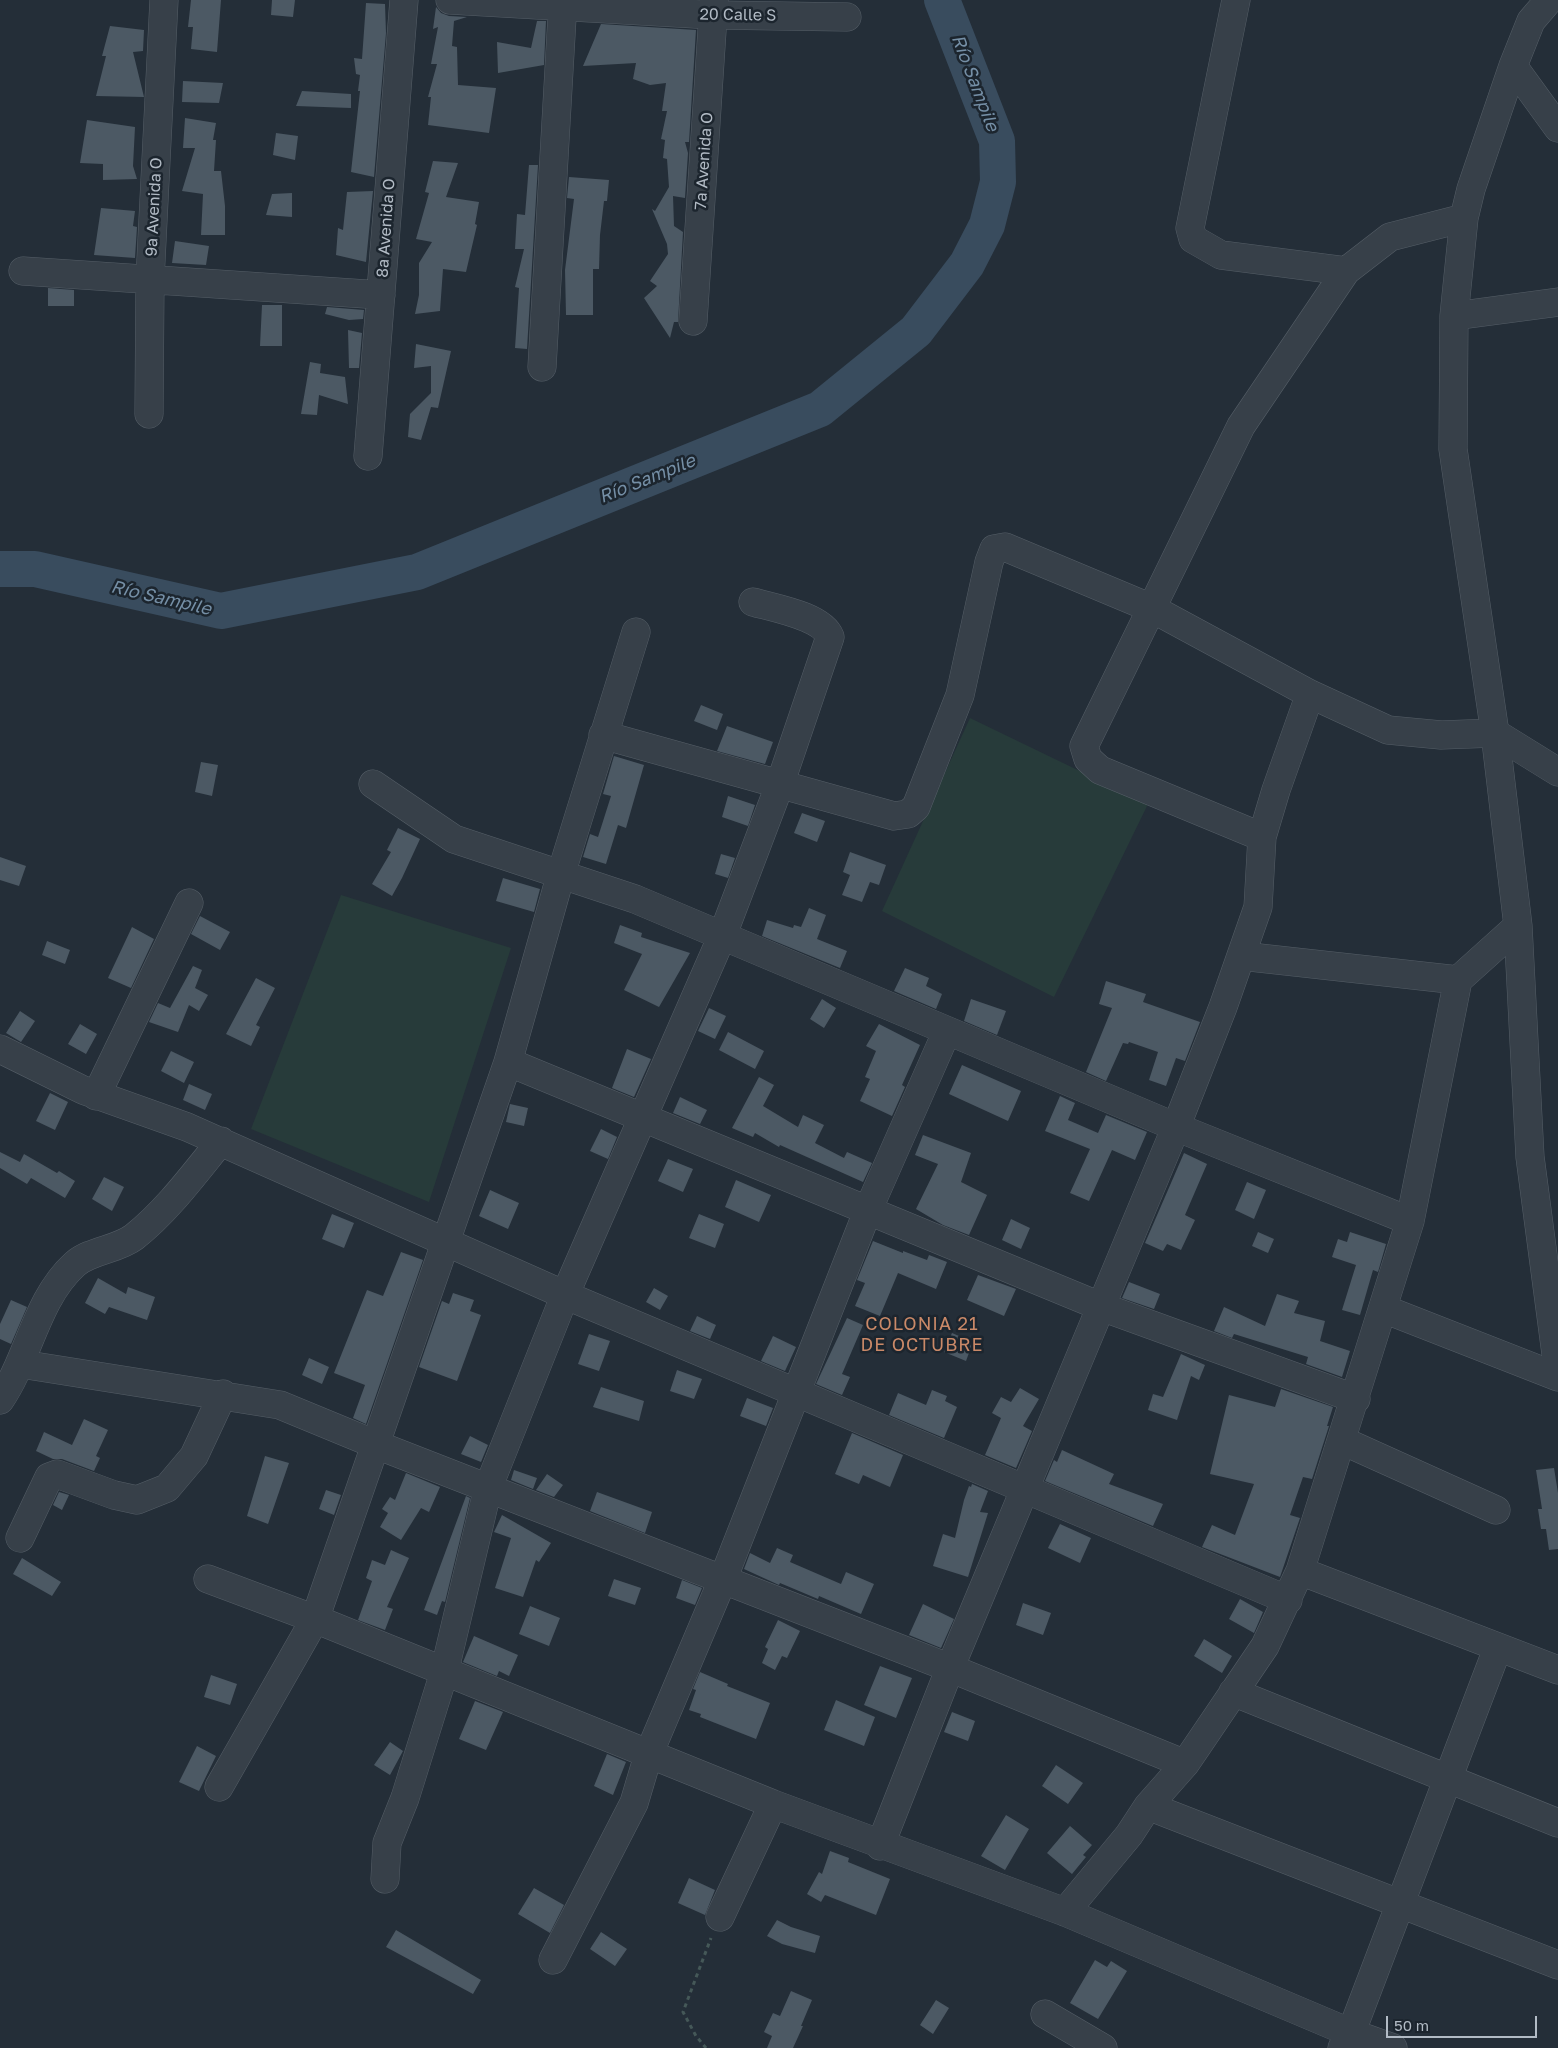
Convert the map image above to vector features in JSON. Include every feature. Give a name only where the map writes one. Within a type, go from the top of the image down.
[{"type":"street","name":"9a Avenida O","points":[[149,414],[150,280],[164,0]]},
{"type":"street","name":"8a Avenida O","points":[[368,456],[404,0]]},
{"type":"street","name":"20 Calle S","points":[[450,0],[714,8],[847,17]]},
{"type":"street","points":[[1236,0],[1190,228],[1193,239],[1221,255],[1346,271]]},
{"type":"street","points":[[1549,0],[1531,21],[1513,66],[1471,188],[1464,218],[1454,316],[1453,449],[1495,733],[1518,926],[1530,1157],[1558,1369]]},
{"type":"street","points":[[542,367],[563,3]]},
{"type":"street","name":"7a Avenida O","points":[[693,321],[714,8]]},
{"type":"street","points":[[1513,66],[1558,128]]},
{"type":"street","points":[[1262,837],[1100,770],[1088,759],[1084,746],[1241,426],[1346,271],[1390,237],[1464,218]]},
{"type":"street","points":[[23,271],[381,295]]},
{"type":"street","points":[[1454,316],[1558,302]]},
{"type":"street","points":[[603,735],[894,816],[908,814],[916,807],[960,695],[989,562],[994,549],[1005,547],[1151,608],[1310,694],[1388,730],[1441,735],[1495,733],[1558,772]]},
{"type":"street","points":[[384,1879],[387,1843],[405,1798],[444,1673],[488,1488],[565,1295],[723,934],[780,784],[830,636],[826,628],[816,621],[754,602]]},
{"type":"street","points":[[219,1787],[315,1619],[377,1445],[508,1062],[561,874],[636,632]]},
{"type":"street","points":[[880,1846],[950,1668],[1176,1127],[1241,956],[1258,907],[1262,837],[1276,790],[1310,694]]},
{"type":"street","points":[[373,784],[454,839],[635,899],[723,934],[1176,1127],[1410,1221]]},
{"type":"street","points":[[96,1096],[189,902]]},
{"type":"street","points":[[1065,1912],[1129,1835],[1148,1806],[1184,1764],[1265,1646],[1288,1600],[1300,1571],[1343,1441],[1410,1221],[1458,980],[1518,926]]},
{"type":"street","points":[[1241,956],[1458,980]]},
{"type":"street","points":[[553,1960],[634,1803],[648,1756],[723,1579],[868,1210],[947,1031]]},
{"type":"street","points":[[0,1049],[96,1096],[187,1127],[221,1141],[565,1295],[795,1394],[1288,1600]]},
{"type":"street","points":[[508,1062],[1102,1307],[1356,1399]]},
{"type":"street","points":[[0,1400],[20,1364],[51,1293],[75,1264],[91,1255],[132,1239],[167,1206],[221,1141]]},
{"type":"street","points":[[1384,1308],[1558,1376]]},
{"type":"street","points":[[20,1364],[223,1394],[280,1405],[377,1445],[950,1668],[1184,1764]]},
{"type":"street","points":[[20,1538],[49,1476],[57,1474],[114,1495],[137,1500],[167,1488],[194,1456],[223,1394]]},
{"type":"street","points":[[1343,1441],[1496,1510]]},
{"type":"street","points":[[1300,1571],[1558,1670]]},
{"type":"street","points":[[208,1579],[315,1619],[648,1756],[880,1846],[1065,1912],[1346,2040],[1393,2048]]},
{"type":"street","points":[[1346,2040],[1498,1647]]},
{"type":"street","points":[[1233,1692],[1558,1823]]},
{"type":"street","points":[[720,1917],[773,1804]]},
{"type":"street","points":[[1148,1806],[1558,1965]]},
{"type":"street","points":[[1045,2014],[1103,2048]]},
{"type":"path","points":[[706,2048],[696,2036],[683,2012],[720,1917]]},
{"type":"green space","points":[[970,718],[1148,804],[1054,997],[882,911]]},
{"type":"green space","points":[[341,895],[511,948],[429,1202],[251,1129]]},
{"type":"building","points":[[191,0],[221,0],[217,52],[191,49],[193,27],[188,27]]},
{"type":"building","points":[[272,0],[295,0],[293,17],[271,15]]},
{"type":"building","points":[[366,3],[385,4],[386,33],[374,177],[351,172],[360,91],[358,91],[360,75],[356,74],[354,58],[362,59]]},
{"type":"building","points":[[436,7],[441,13],[449,16],[467,17],[454,21],[452,46],[457,47],[458,85],[496,88],[489,133],[428,125],[431,97],[428,97],[437,64],[431,64],[438,27],[433,29]]},
{"type":"building","points":[[537,21],[546,21],[544,65],[498,73],[497,42],[531,48]]},
{"type":"building","points":[[601,24],[696,30],[689,142],[685,142],[688,153],[685,198],[673,196],[674,226],[683,232],[678,322],[674,322],[670,338],[644,298],[657,286],[650,281],[668,254],[667,244],[652,209],[655,211],[669,187],[667,159],[663,158],[665,140],[661,139],[667,111],[662,111],[666,83],[650,85],[633,79],[636,63],[583,66]]},
{"type":"building","points":[[110,26],[144,30],[143,51],[133,52],[144,97],[96,96],[106,56],[102,56]]},
{"type":"building","points":[[183,81],[223,83],[219,103],[182,102]]},
{"type":"building","points":[[302,91],[351,94],[351,108],[296,106]]},
{"type":"building","points":[[185,118],[216,123],[213,140],[216,140],[214,171],[221,171],[225,206],[225,235],[201,235],[203,194],[182,191],[195,148],[183,148]]},
{"type":"building","points":[[87,120],[135,127],[133,166],[137,179],[103,180],[103,164],[80,163]]},
{"type":"building","points":[[276,133],[298,136],[295,160],[273,155]]},
{"type":"building","points":[[433,161],[458,163],[446,197],[479,202],[475,224],[477,225],[466,272],[443,269],[440,311],[415,314],[419,295],[419,263],[432,242],[416,239],[429,193],[425,192]]},
{"type":"building","points":[[529,165],[538,165],[527,349],[515,348],[519,288],[515,287],[524,249],[515,249],[517,214],[525,215]]},
{"type":"building","points":[[569,177],[609,180],[607,201],[604,201],[600,235],[599,269],[593,269],[593,315],[566,315],[565,270],[574,199],[567,198]]},
{"type":"building","points":[[373,191],[366,262],[336,255],[338,228],[343,230],[347,192]]},
{"type":"building","points":[[292,193],[292,217],[266,215],[272,194]]},
{"type":"building","points":[[101,208],[135,211],[133,226],[137,227],[135,258],[94,255]]},
{"type":"building","points":[[175,241],[209,246],[206,265],[172,263]]},
{"type":"building","points":[[48,288],[74,290],[74,306],[48,306]]},
{"type":"building","points":[[262,305],[282,305],[282,346],[260,346]]},
{"type":"building","points":[[327,307],[364,310],[363,319],[349,320],[325,314]]},
{"type":"building","points":[[348,330],[362,333],[359,368],[349,368]]},
{"type":"building","points":[[416,344],[451,351],[438,408],[431,407],[421,440],[408,437],[410,414],[431,393],[431,366],[414,368]]},
{"type":"building","points":[[310,362],[321,364],[320,373],[345,377],[348,404],[319,395],[317,415],[301,414]]},
{"type":"building","points":[[701,705],[723,714],[717,730],[694,721]]},
{"type":"building","points":[[727,726],[773,742],[765,764],[717,751]]},
{"type":"building","points":[[614,756],[644,765],[626,828],[618,825],[606,864],[583,857],[590,834],[598,837],[611,796],[603,794]]},
{"type":"building","points":[[201,762],[218,765],[212,796],[195,792]]},
{"type":"building","points":[[728,796],[755,805],[748,826],[722,817]]},
{"type":"building","points":[[802,813],[825,821],[817,842],[794,833]]},
{"type":"building","points":[[398,828],[420,839],[392,896],[372,884],[391,852],[387,850]]},
{"type":"building","points":[[850,852],[886,865],[879,885],[870,882],[862,902],[842,895],[850,875],[843,872]]},
{"type":"building","points":[[721,854],[735,858],[728,878],[715,874]]},
{"type":"building","points":[[0,857],[26,866],[19,886],[0,880]]},
{"type":"building","points":[[503,878],[540,889],[534,912],[496,901]]},
{"type":"building","points":[[809,908],[826,915],[817,939],[847,951],[840,968],[762,936],[767,920],[793,928],[794,925],[801,927]]},
{"type":"building","points":[[200,916],[230,932],[220,950],[191,934]]},
{"type":"building","points":[[620,925],[642,933],[641,937],[690,953],[659,1007],[624,990],[642,954],[614,943]]},
{"type":"building","points":[[132,927],[154,939],[131,988],[108,978]]},
{"type":"building","points":[[47,941],[70,950],[65,964],[42,955]]},
{"type":"building","points":[[193,966],[202,970],[195,988],[208,995],[199,1011],[189,1005],[178,1032],[149,1022],[158,1003],[170,1008]]},
{"type":"building","points":[[905,968],[929,978],[926,986],[942,994],[936,1009],[894,991]]},
{"type":"building","points":[[256,978],[275,988],[256,1025],[260,1027],[251,1046],[226,1034]]},
{"type":"building","points":[[1106,981],[1146,994],[1143,1002],[1200,1022],[1185,1061],[1176,1058],[1166,1086],[1149,1080],[1158,1052],[1129,1042],[1128,1044],[1123,1043],[1106,1081],[1086,1072],[1112,1008],[1099,1004]]},
{"type":"building","points":[[822,999],[836,1008],[824,1028],[810,1019]]},
{"type":"building","points":[[971,999],[1006,1011],[997,1035],[964,1021]]},
{"type":"building","points":[[709,1008],[726,1016],[715,1039],[698,1031]]},
{"type":"building","points":[[20,1011],[35,1021],[21,1042],[6,1033]]},
{"type":"building","points":[[80,1024],[97,1034],[86,1054],[68,1044]]},
{"type":"building","points":[[879,1024],[920,1045],[902,1085],[905,1087],[892,1116],[860,1101],[870,1079],[865,1077],[876,1051],[866,1046]]},
{"type":"building","points":[[728,1032],[764,1051],[755,1069],[719,1050]]},
{"type":"building","points":[[627,1049],[651,1059],[634,1097],[612,1088]]},
{"type":"building","points":[[171,1051],[194,1062],[184,1083],[161,1071]]},
{"type":"building","points":[[962,1065],[1021,1091],[1008,1121],[949,1094]]},
{"type":"building","points":[[759,1077],[774,1085],[763,1106],[798,1127],[803,1115],[824,1125],[815,1143],[844,1158],[847,1152],[872,1163],[863,1182],[780,1145],[779,1147],[755,1133],[753,1137],[732,1128]]},
{"type":"building","points":[[189,1084],[212,1094],[205,1110],[183,1100]]},
{"type":"building","points":[[50,1093],[68,1102],[55,1130],[36,1121]]},
{"type":"building","points":[[1060,1096],[1075,1103],[1068,1120],[1098,1133],[1106,1115],[1147,1132],[1135,1160],[1112,1150],[1089,1201],[1070,1193],[1090,1149],[1045,1131]]},
{"type":"building","points":[[680,1097],[707,1110],[700,1124],[673,1113]]},
{"type":"building","points":[[510,1104],[528,1108],[524,1126],[506,1122]]},
{"type":"building","points":[[601,1129],[617,1137],[608,1159],[590,1151]]},
{"type":"building","points":[[923,1135],[971,1153],[961,1182],[987,1195],[969,1235],[943,1225],[916,1209],[938,1164],[915,1155]]},
{"type":"building","points":[[0,1152],[20,1162],[24,1154],[75,1181],[65,1198],[31,1178],[27,1184],[0,1168]]},
{"type":"building","points":[[1184,1153],[1207,1164],[1185,1215],[1195,1220],[1181,1250],[1167,1244],[1163,1251],[1145,1243]]},
{"type":"building","points":[[668,1159],[693,1169],[683,1192],[658,1181]]},
{"type":"building","points":[[104,1177],[124,1187],[112,1211],[92,1199]]},
{"type":"building","points":[[736,1180],[771,1195],[759,1222],[725,1207]]},
{"type":"building","points":[[1247,1182],[1266,1190],[1254,1219],[1235,1210]]},
{"type":"building","points":[[490,1190],[519,1203],[508,1229],[479,1216]]},
{"type":"building","points":[[332,1214],[354,1223],[344,1248],[322,1239]]},
{"type":"building","points":[[699,1214],[724,1224],[715,1248],[689,1238]]},
{"type":"building","points":[[1011,1219],[1030,1228],[1021,1249],[1002,1240]]},
{"type":"building","points":[[1258,1232],[1274,1239],[1268,1253],[1252,1246]]},
{"type":"building","points":[[1350,1232],[1386,1244],[1378,1272],[1373,1270],[1360,1315],[1342,1310],[1356,1265],[1332,1257],[1338,1239],[1347,1242]]},
{"type":"building","points":[[873,1241],[927,1260],[929,1255],[947,1262],[936,1289],[898,1273],[880,1316],[855,1306],[865,1283],[857,1280]]},
{"type":"building","points":[[401,1252],[423,1260],[366,1424],[353,1418],[365,1385],[334,1373],[367,1290],[383,1296]]},
{"type":"building","points":[[978,1275],[1016,1289],[1004,1316],[967,1300]]},
{"type":"building","points":[[98,1278],[126,1294],[128,1287],[155,1297],[147,1320],[109,1307],[105,1314],[85,1303]]},
{"type":"building","points":[[1129,1282],[1160,1294],[1154,1309],[1122,1298]]},
{"type":"building","points":[[654,1288],[668,1296],[660,1310],[646,1302]]},
{"type":"building","points":[[453,1293],[474,1300],[470,1311],[481,1315],[457,1381],[419,1367],[442,1301],[449,1304]]},
{"type":"building","points":[[1277,1294],[1299,1301],[1294,1313],[1325,1321],[1320,1341],[1350,1351],[1342,1377],[1306,1364],[1308,1357],[1234,1334],[1232,1338],[1214,1331],[1224,1307],[1265,1326]]},
{"type":"building","points":[[11,1300],[27,1307],[11,1344],[0,1339],[0,1324]]},
{"type":"building","points":[[697,1316],[716,1325],[710,1339],[690,1331]]},
{"type":"building","points":[[847,1318],[863,1325],[842,1374],[850,1377],[842,1395],[816,1384]]},
{"type":"building","points":[[952,1333],[973,1342],[966,1361],[944,1352]]},
{"type":"building","points":[[589,1334],[610,1341],[599,1371],[578,1364]]},
{"type":"building","points":[[773,1336],[796,1347],[785,1371],[761,1361]]},
{"type":"building","points":[[1181,1354],[1205,1365],[1199,1380],[1191,1376],[1177,1420],[1148,1410],[1153,1394],[1163,1397]]},
{"type":"building","points":[[309,1358],[329,1367],[322,1384],[302,1375]]},
{"type":"building","points":[[677,1370],[702,1379],[694,1399],[670,1391]]},
{"type":"building","points":[[601,1387],[644,1401],[639,1421],[593,1407]]},
{"type":"building","points":[[1020,1388],[1039,1399],[1023,1426],[1032,1431],[1016,1468],[985,1455],[1001,1418],[992,1413],[1001,1397],[1011,1402]]},
{"type":"building","points":[[1281,1389],[1333,1407],[1312,1479],[1303,1477],[1290,1515],[1300,1518],[1280,1577],[1202,1547],[1212,1525],[1235,1535],[1254,1484],[1210,1474],[1229,1395],[1275,1407]]},
{"type":"building","points":[[932,1390],[947,1396],[945,1401],[957,1407],[944,1438],[889,1415],[898,1393],[926,1405]]},
{"type":"building","points":[[747,1398],[773,1408],[766,1426],[740,1416]]},
{"type":"building","points":[[84,1419],[108,1430],[96,1456],[100,1458],[94,1471],[62,1459],[53,1459],[36,1451],[44,1432],[72,1445]]},
{"type":"building","points":[[852,1433],[903,1455],[890,1487],[863,1475],[859,1484],[835,1474]]},
{"type":"building","points":[[470,1436],[488,1445],[481,1462],[461,1454]]},
{"type":"building","points":[[1062,1450],[1114,1474],[1109,1484],[1163,1504],[1153,1526],[1045,1481],[1054,1460],[1057,1462]]},
{"type":"building","points":[[265,1456],[289,1463],[268,1524],[247,1516]]},
{"type":"building","points":[[1554,1468],[1558,1493],[1558,1549],[1549,1550],[1546,1529],[1541,1529],[1538,1509],[1542,1509],[1536,1470]]},
{"type":"building","points":[[514,1470],[537,1478],[533,1489],[511,1480]]},
{"type":"building","points":[[406,1473],[440,1487],[429,1512],[421,1508],[401,1540],[380,1527],[388,1513],[382,1509],[390,1497],[395,1500]]},
{"type":"building","points":[[547,1474],[563,1485],[554,1497],[536,1490]]},
{"type":"building","points":[[972,1484],[988,1491],[980,1512],[988,1513],[968,1577],[933,1566],[943,1534],[955,1538],[964,1500],[969,1486],[971,1487]]},
{"type":"building","points":[[326,1490],[341,1495],[334,1515],[319,1509]]},
{"type":"building","points":[[59,1492],[69,1495],[62,1510],[53,1505]]},
{"type":"building","points":[[597,1492],[652,1512],[645,1533],[590,1511]]},
{"type":"building","points":[[466,1496],[470,1498],[445,1602],[442,1601],[437,1615],[424,1610]]},
{"type":"building","points":[[502,1515],[551,1543],[539,1562],[536,1560],[523,1597],[495,1588],[511,1538],[494,1532]]},
{"type":"building","points":[[1060,1524],[1091,1538],[1080,1563],[1048,1548]]},
{"type":"building","points":[[777,1548],[793,1555],[790,1562],[841,1584],[846,1572],[874,1584],[861,1614],[819,1596],[818,1599],[780,1583],[779,1585],[744,1569],[750,1553],[770,1563]]},
{"type":"building","points":[[391,1550],[409,1558],[387,1607],[393,1609],[385,1630],[358,1620],[372,1581],[366,1578],[372,1560],[385,1565]]},
{"type":"building","points":[[22,1558],[61,1582],[52,1596],[13,1574]]},
{"type":"building","points":[[614,1579],[641,1588],[635,1605],[608,1596]]},
{"type":"building","points":[[682,1580],[702,1588],[695,1605],[676,1598]]},
{"type":"building","points":[[1240,1599],[1263,1612],[1254,1633],[1229,1619]]},
{"type":"building","points":[[1023,1603],[1051,1613],[1043,1635],[1016,1625]]},
{"type":"building","points":[[923,1604],[954,1619],[941,1648],[909,1635]]},
{"type":"building","points":[[530,1606],[560,1618],[549,1646],[519,1634]]},
{"type":"building","points":[[778,1620],[800,1631],[787,1658],[782,1656],[775,1670],[762,1663],[768,1649],[765,1647]]},
{"type":"building","points":[[474,1636],[518,1655],[509,1676],[499,1671],[497,1676],[463,1662]]},
{"type":"building","points":[[1204,1639],[1232,1656],[1222,1673],[1194,1656]]},
{"type":"building","points":[[880,1666],[912,1678],[896,1718],[864,1705]]},
{"type":"building","points":[[700,1672],[728,1684],[727,1686],[770,1703],[756,1739],[700,1717],[701,1714],[689,1710],[696,1690],[693,1689]]},
{"type":"building","points":[[211,1675],[237,1684],[230,1705],[204,1697]]},
{"type":"building","points":[[836,1700],[875,1717],[864,1746],[824,1730]]},
{"type":"building","points":[[475,1701],[503,1712],[486,1750],[459,1739]]},
{"type":"building","points":[[952,1712],[975,1721],[968,1741],[944,1732]]},
{"type":"building","points":[[390,1742],[403,1751],[390,1775],[374,1765]]},
{"type":"building","points":[[197,1746],[216,1756],[199,1791],[179,1782]]},
{"type":"building","points":[[607,1754],[626,1762],[613,1795],[594,1786]]},
{"type":"building","points":[[1056,1765],[1083,1783],[1068,1804],[1042,1786]]},
{"type":"building","points":[[1006,1815],[1029,1829],[1005,1870],[981,1856]]},
{"type":"building","points":[[1070,1826],[1092,1845],[1083,1855],[1086,1857],[1072,1874],[1047,1853]]},
{"type":"building","points":[[830,1851],[849,1858],[848,1862],[890,1879],[876,1915],[825,1895],[821,1902],[807,1894],[819,1872],[822,1874]]},
{"type":"building","points":[[689,1878],[715,1890],[705,1915],[678,1903]]},
{"type":"building","points":[[534,1888],[564,1905],[550,1933],[518,1914]]},
{"type":"building","points":[[777,1920],[791,1927],[820,1936],[815,1953],[782,1944],[767,1936]]},
{"type":"building","points":[[396,1930],[481,1980],[473,1994],[386,1947]]},
{"type":"building","points":[[601,1932],[627,1949],[615,1966],[590,1949]]},
{"type":"building","points":[[1095,1960],[1107,1967],[1111,1961],[1127,1971],[1098,2019],[1070,2003]]},
{"type":"building","points":[[791,1991],[812,2000],[801,2026],[803,2026],[793,2048],[767,2048],[772,2036],[764,2032],[773,2013],[780,2016]]},
{"type":"building","points":[[936,2000],[949,2008],[933,2034],[920,2025]]},
{"type":"waterway","name":"Río Sampile","points":[[0,569],[35,569],[221,611],[417,572],[820,409],[916,331],[967,264],[987,225],[998,182],[997,141],[942,0]]},
{"type":"district","name":"COLONIA 21 DE OCTUBRE","points":[[922,1334]]}]
